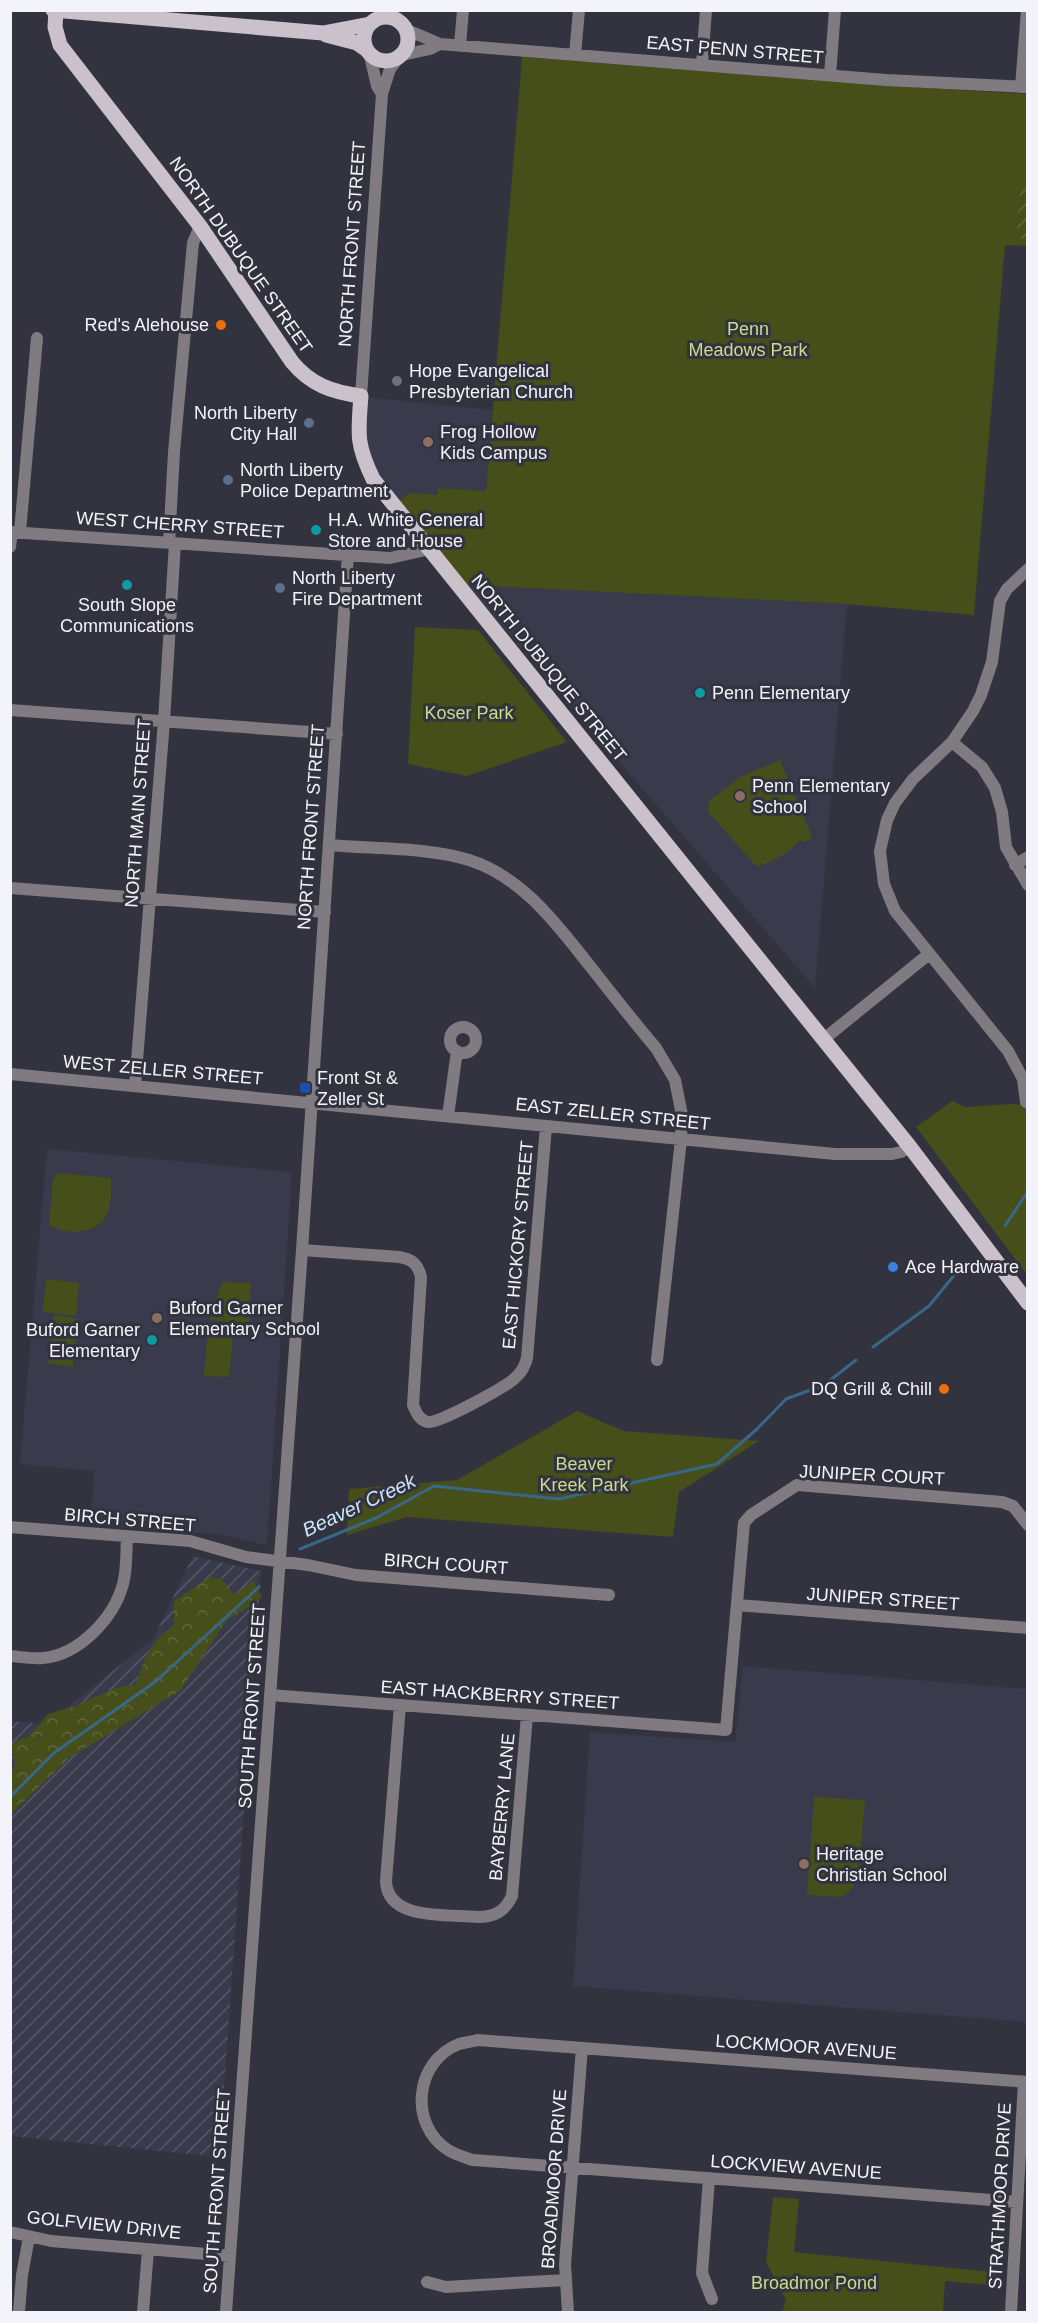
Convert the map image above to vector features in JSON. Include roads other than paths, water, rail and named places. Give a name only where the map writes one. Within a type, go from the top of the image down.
[{"type":"main road","points":[[54,11],[323,33],[357,43],[384,61],[400,56],[407,45],[402,21],[389,17],[376,18],[323,33]]},
{"type":"main road","name":"NORTH DUBUQUE STREET","points":[[54,11],[60,45],[200,226],[300,371],[323,387],[361,396],[358,435],[361,454],[374,479],[910,1147],[1028,1303]]},
{"type":"main road","points":[[368,51],[364,37],[376,18]]},
{"type":"street","points":[[460,45],[463,10]]},
{"type":"street","points":[[576,55],[579,10]]},
{"type":"street","points":[[702,64],[706,10]]},
{"type":"street","points":[[830,75],[835,10]]},
{"type":"street","points":[[1024,87],[1027,10]]},
{"type":"street","name":"EAST PENN STREET","points":[[402,21],[440,44],[830,75],[1024,87]]},
{"type":"street","name":"EAST PENN STREET","points":[[400,56],[430,49],[440,44]]},
{"type":"street","name":"NORTH FRONT STREET","points":[[368,51],[377,86],[382,94]]},
{"type":"street","name":"NORTH FRONT STREET","points":[[361,396],[382,94],[390,69],[400,56]]},
{"type":"street","name":"NORTH MAIN STREET","points":[[135,1086],[164,722],[174,452],[193,243],[200,226]]},
{"type":"street","points":[[10,547],[14,532],[37,338]]},
{"type":"street","name":"WEST CHERRY STREET","points":[[14,532],[390,558],[430,549]]},
{"type":"street","name":"NORTH FRONT STREET","points":[[312,1103],[348,554]]},
{"type":"street","points":[[1026,1102],[1023,1065],[1008,1052],[895,911],[888,897],[881,868],[880,851],[887,820],[895,803],[913,779],[952,742],[973,711],[988,675],[994,647],[999,601],[1007,589],[1028,569]]},
{"type":"street","points":[[10,710],[337,735]]},
{"type":"street","points":[[952,742],[982,767],[995,788],[1002,812],[1004,842],[1028,885]]},
{"type":"street","points":[[329,845],[423,853],[468,860],[489,868],[528,894],[574,946],[656,1048],[669,1068],[680,1099],[681,1139],[657,1360]]},
{"type":"street","points":[[1015,865],[1028,857]]},
{"type":"street","points":[[10,888],[325,912]]},
{"type":"street","points":[[824,1039],[929,954]]},
{"type":"street","points":[[448,1116],[457,1051]]},
{"type":"street","name":"WEST ZELLER STREET","points":[[10,1074],[312,1103]]},
{"type":"street","name":"EAST ZELLER STREET","points":[[312,1103],[835,1154],[892,1154],[910,1147]]},
{"type":"street","name":"SOUTH FRONT STREET","points":[[226,2313],[312,1103]]},
{"type":"street","name":"EAST HICKORY STREET","points":[[302,1250],[399,1257],[415,1262],[421,1277],[413,1405],[421,1419],[436,1422],[442,1419],[510,1383],[522,1370],[527,1358],[546,1126]]},
{"type":"street","name":"JUNIPER COURT","points":[[726,1730],[744,1523],[751,1515],[792,1486],[1002,1502],[1013,1506],[1028,1526]]},
{"type":"street","name":"BIRCH STREET","points":[[10,1527],[127,1538],[190,1541],[246,1557],[280,1561]]},
{"type":"street","points":[[10,1656],[43,1658],[66,1652],[82,1641],[109,1616],[124,1582],[127,1538]]},
{"type":"street","name":"BIRCH COURT","points":[[280,1561],[356,1575],[609,1595]]},
{"type":"street","name":"JUNIPER STREET","points":[[737,1605],[1028,1628]]},
{"type":"street","name":"EAST HACKBERRY STREET","points":[[270,1695],[726,1730]]},
{"type":"street","name":"BAYBERRY LANE","points":[[400,1705],[386,1881],[388,1894],[405,1910],[478,1917],[487,1917],[501,1912],[512,1896],[527,1715]]},
{"type":"street","name":"LOCKMOOR AVENUE","points":[[573,2168],[474,2160],[446,2149],[427,2125],[420,2097],[430,2067],[443,2053],[459,2044],[477,2040],[1026,2082]]},
{"type":"street","name":"BROADMOOR DRIVE","points":[[568,2313],[565,2280],[582,2048]]},
{"type":"street","name":"STRATHMOOR DRIVE","points":[[1011,2313],[1026,2082]]},
{"type":"street","name":"LOCKVIEW AVENUE","points":[[573,2168],[1017,2202]]},
{"type":"street","points":[[709,2178],[702,2273],[712,2299]]},
{"type":"street","name":"GOLFVIEW DRIVE","points":[[10,2232],[29,2237],[148,2250],[230,2256]]},
{"type":"street","points":[[19,2313],[22,2275],[29,2237]]},
{"type":"street","points":[[143,2313],[148,2250]]},
{"type":"street","points":[[427,2282],[446,2287],[565,2280]]},
{"type":"waterway","name":"Beaver Creek","points":[[1005,1226],[1028,1191]]},
{"type":"waterway","name":"Beaver Creek","points":[[873,1347],[929,1306],[965,1262]]},
{"type":"waterway","name":"Beaver Creek","points":[[300,1549],[376,1518],[434,1486],[559,1499],[717,1464],[757,1429],[786,1399],[824,1385],[856,1360]]},
{"type":"waterway","name":"Beaver Creek","points":[[10,1797],[54,1753],[155,1682],[259,1587]]},
{"type":"place","name":"Red's Alehouse","points":[[221,325]]},
{"type":"place","name":"Hope Evangelical Presbyterian Church","points":[[397,381]]},
{"type":"place","name":"North Liberty City Hall","points":[[309,423]]},
{"type":"place","name":"Frog Hollow Kids Campus","points":[[428,442]]},
{"type":"place","name":"North Liberty Police Department","points":[[228,480]]},
{"type":"place","name":"H.A. White General Store and House","points":[[316,530]]},
{"type":"place","name":"South Slope Communications","points":[[127,585]]},
{"type":"place","name":"North Liberty Fire Department","points":[[280,588]]},
{"type":"place","name":"Penn Elementary","points":[[700,693]]},
{"type":"place","name":"Penn Elementary School","points":[[740,796]]},
{"type":"place","name":"Front St & Zeller St","points":[[305,1088]]},
{"type":"place","name":"Ace Hardware","points":[[893,1267]]},
{"type":"place","name":"Buford Garner Elementary School","points":[[157,1318]]},
{"type":"place","name":"Buford Garner Elementary","points":[[152,1340]]},
{"type":"place","name":"DQ Grill & Chill","points":[[944,1389]]},
{"type":"place","name":"Heritage Christian School","points":[[804,1864]]},
{"type":"park label","name":"Penn Meadows Park","points":[[748,339]]},
{"type":"park label","name":"Koser Park","points":[[469,713]]},
{"type":"park label","name":"Beaver Kreek Park","points":[[584,1474]]},
{"type":"park label","name":"Broadmor Pond","points":[[814,2283]]}]
